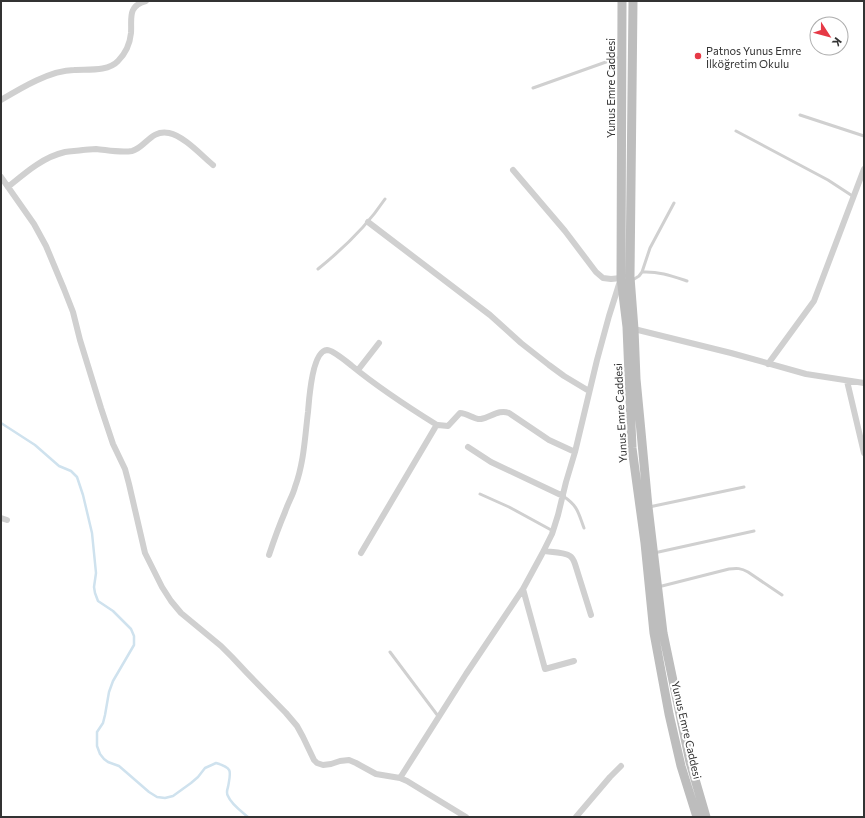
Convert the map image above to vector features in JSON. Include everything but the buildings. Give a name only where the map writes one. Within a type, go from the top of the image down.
[{"type":"street","points":[[1,100],[45,77],[61,71],[96,70],[113,65],[124,53],[129,43],[131,33],[130,19],[132,13],[136,6],[141,2],[146,1]]},
{"type":"street","name":"Yunus Emre Caddesi","points":[[622,1],[621,278],[631,328],[648,507],[663,633],[690,762],[706,817]]},
{"type":"street","name":"Yunus Emre Caddesi","points":[[633,1],[630,282],[632,448],[645,543],[654,633],[669,714],[681,766],[697,817]]},
{"type":"street","points":[[8,187],[27,171],[49,158],[65,152],[95,149],[132,151],[141,147],[153,136],[168,132],[181,138],[213,165]]},
{"type":"street","points":[[768,364],[814,301],[864,169]]},
{"type":"street","points":[[400,778],[438,716],[524,589],[553,531],[575,452],[589,391],[609,316],[621,278],[603,278],[596,272],[565,231],[513,170]]},
{"type":"street","points":[[1,177],[34,224],[46,246],[64,289],[73,312],[88,367],[113,444],[125,469],[145,552],[162,587],[171,601],[221,646],[286,712],[297,726],[314,760],[317,763],[323,765],[349,760],[356,762],[376,774],[400,778],[407,781],[466,817]]},
{"type":"street","points":[[368,222],[490,315],[521,343],[549,365],[589,391]]},
{"type":"street","points":[[631,328],[731,353],[806,374],[864,383]]},
{"type":"street","points":[[358,370],[379,343]]},
{"type":"street","points":[[269,555],[295,487],[303,449],[312,379],[318,357],[326,350],[338,355],[401,402],[437,425],[448,426],[460,413],[468,414],[480,419],[497,413],[506,412],[510,413],[549,440],[575,452]]},
{"type":"street","points":[[847,381],[864,453]]},
{"type":"street","points":[[361,553],[437,425]]},
{"type":"street","points":[[468,447],[491,462],[563,496]]},
{"type":"street","points":[[544,551],[570,555],[575,564],[591,615]]},
{"type":"street","points":[[524,589],[545,669],[574,661]]},
{"type":"street","points":[[576,817],[610,776],[621,766]]},
{"type":"lane","points":[[533,88],[622,56]]},
{"type":"lane","points":[[800,115],[864,136]]},
{"type":"lane","points":[[736,131],[816,173],[854,197]]},
{"type":"lane","points":[[318,269],[352,239],[368,222],[385,199]]},
{"type":"lane","points":[[630,282],[642,272],[650,248],[674,203]]},
{"type":"lane","points":[[642,272],[653,271],[687,281]]},
{"type":"lane","points":[[648,507],[744,487]]},
{"type":"lane","points":[[480,494],[509,507],[553,531]]},
{"type":"lane","points":[[563,496],[572,502],[578,510],[584,528]]},
{"type":"lane","points":[[653,553],[754,530]]},
{"type":"lane","points":[[657,587],[738,568],[748,572],[782,595]]},
{"type":"lane","points":[[390,652],[438,716]]},
{"type":"waterway","points":[[1,423],[35,445],[59,466],[71,471],[77,477],[92,533],[96,573],[94,587],[95,593],[98,601],[113,611],[131,629],[134,636],[134,645],[113,681],[109,692],[103,723],[97,732],[97,746],[100,754],[108,762],[119,766],[149,792],[157,797],[165,798],[173,796],[191,783],[205,768],[216,763],[222,765],[230,771],[227,795],[231,802],[248,817]]},
{"type":"place","name":"Patnos Yunus Emre İlköğretim Okulu","points":[[698,56]]}]
